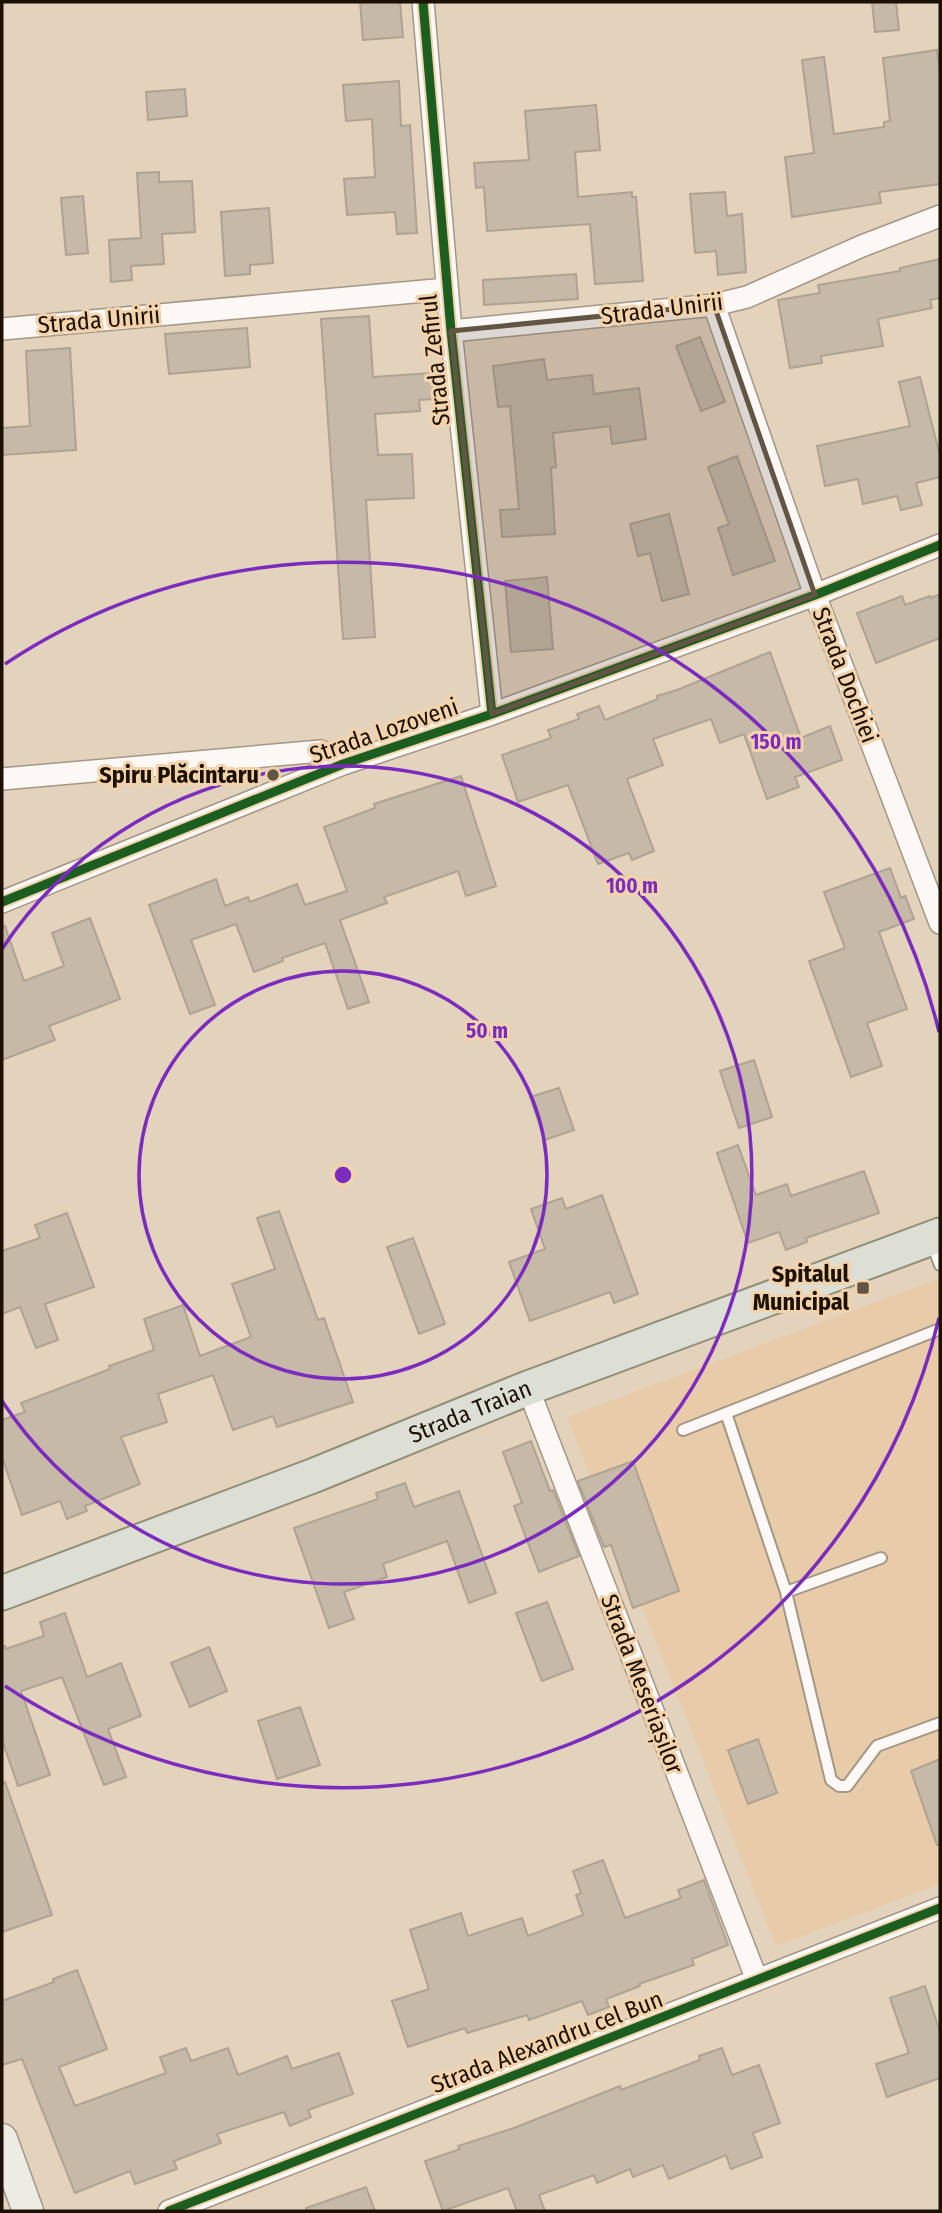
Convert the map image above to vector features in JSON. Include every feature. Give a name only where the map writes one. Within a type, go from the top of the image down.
[{"type":"main road","name":"Strada Traian","points":[[2,1594],[315,1475],[528,1388],[937,1246]]},
{"type":"street","name":"Strada Zefirul","points":[[423,2],[451,331],[492,713]]},
{"type":"street","name":"Strada Unirii","points":[[451,331],[714,305],[747,297],[862,246],[940,216]]},
{"type":"street","name":"Strada Unirii","points":[[2,329],[447,289]]},
{"type":"street","name":"Strada Dochiei","points":[[714,305],[815,595],[940,923]]},
{"type":"street","name":"Strada Lozoveni","points":[[2,902],[343,764],[492,713],[815,595],[940,545]]},
{"type":"street","points":[[2,779],[321,751],[343,764]]},
{"type":"street","name":"Strada Meseriașilor","points":[[528,1388],[757,1980]]},
{"type":"street","name":"Strada Alexandru cel Bun","points":[[169,2211],[940,1908]]},
{"type":"street","points":[[2,2139],[28,2211]]},
{"type":"lane","points":[[682,1430],[940,1329]]},
{"type":"lane","points":[[726,1413],[786,1592],[831,1780],[839,1786],[847,1786],[877,1746],[940,1723]]},
{"type":"lane","points":[[786,1592],[881,1558]]},
{"type":"highlighted area","points":[[714,305],[815,595],[492,714],[451,331]]},
{"type":"shaded area","points":[[940,1278],[940,1884],[776,1946],[567,1417]]},
{"type":"building","points":[[360,2],[400,2],[403,37],[363,40]]},
{"type":"building","points":[[872,2],[896,2],[899,30],[875,32]]},
{"type":"building","points":[[937,50],[940,70],[940,184],[879,192],[881,203],[792,217],[785,157],[814,153],[802,60],[824,57],[834,134],[884,127],[884,122],[890,121],[883,58]]},
{"type":"building","points":[[399,81],[401,126],[410,125],[417,233],[397,234],[395,212],[347,215],[344,179],[375,177],[372,119],[346,121],[343,85]]},
{"type":"building","points":[[185,89],[187,116],[148,120],[146,92]]},
{"type":"building","points":[[596,105],[600,150],[575,152],[578,197],[632,192],[632,197],[636,197],[643,281],[595,284],[590,224],[487,231],[484,187],[476,188],[474,163],[529,160],[525,111]]},
{"type":"building","points":[[159,172],[159,182],[192,181],[195,232],[162,234],[164,264],[131,266],[132,280],[111,282],[109,240],[141,238],[137,173]]},
{"type":"building","points":[[725,192],[727,216],[742,214],[746,272],[718,275],[716,251],[695,253],[690,194]]},
{"type":"building","points":[[83,196],[88,253],[66,255],[61,198]]},
{"type":"building","points":[[269,208],[273,263],[250,265],[250,274],[225,276],[221,212]]},
{"type":"building","points":[[940,259],[940,298],[930,300],[932,308],[878,319],[883,346],[821,356],[822,363],[790,368],[778,300],[820,293],[818,285],[900,271],[900,268]]},
{"type":"building","points":[[576,274],[578,299],[484,305],[483,280]]},
{"type":"building","points":[[369,316],[373,377],[432,373],[434,399],[419,400],[420,411],[375,414],[378,455],[412,454],[414,498],[366,500],[375,637],[343,639],[321,319]]},
{"type":"building","points":[[247,328],[250,367],[169,374],[165,334]]},
{"type":"building","points":[[700,337],[725,402],[701,411],[676,346]]},
{"type":"building","points":[[70,348],[76,450],[2,455],[2,428],[30,426],[26,351]]},
{"type":"building","points":[[544,359],[547,380],[592,375],[594,394],[639,388],[646,439],[612,444],[610,426],[553,433],[556,467],[551,468],[555,534],[502,537],[500,510],[519,509],[510,406],[498,407],[493,366]]},
{"type":"building","points":[[920,377],[940,456],[940,477],[916,483],[922,505],[901,510],[897,496],[863,504],[858,479],[825,486],[817,446],[910,426],[899,382]]},
{"type":"building","points":[[737,456],[775,561],[733,575],[718,528],[729,524],[708,467]]},
{"type":"building","points":[[669,514],[689,594],[662,601],[650,553],[638,556],[630,524]]},
{"type":"building","points":[[547,577],[553,649],[511,652],[505,581]]},
{"type":"building","points":[[940,594],[940,638],[876,663],[857,613],[902,596],[905,605]]},
{"type":"building","points":[[770,652],[801,738],[830,726],[842,760],[795,777],[799,787],[767,799],[744,734],[720,743],[711,719],[653,739],[663,765],[627,779],[654,851],[632,860],[629,853],[598,864],[568,785],[518,802],[502,755],[551,738],[548,730],[579,719],[577,714],[599,706],[605,720],[658,699],[657,696]]},
{"type":"building","points":[[461,776],[496,886],[466,896],[458,871],[384,897],[387,903],[340,920],[369,1002],[348,1009],[325,943],[282,958],[283,961],[254,972],[236,924],[191,940],[215,1005],[190,1014],[149,905],[216,879],[225,906],[248,897],[250,902],[297,884],[305,905],[347,891],[324,827],[375,808],[374,804]]},
{"type":"building","points":[[890,868],[901,898],[905,896],[914,919],[879,932],[907,1009],[867,1023],[882,1066],[851,1077],[809,961],[845,948],[824,892]]},
{"type":"building","points":[[90,918],[120,999],[49,1026],[55,1040],[2,1060],[2,926],[5,926],[24,981],[64,966],[52,933]]},
{"type":"building","points":[[754,1060],[772,1117],[739,1128],[720,1071]]},
{"type":"building","points":[[559,1088],[574,1130],[545,1140],[530,1097]]},
{"type":"building","points":[[738,1145],[756,1195],[787,1184],[791,1196],[864,1171],[879,1213],[806,1238],[807,1242],[786,1250],[779,1232],[748,1243],[717,1153]]},
{"type":"building","points":[[602,1195],[638,1294],[614,1303],[610,1292],[530,1321],[509,1262],[545,1249],[531,1209],[562,1198],[566,1209]]},
{"type":"building","points":[[279,1211],[318,1320],[324,1318],[353,1402],[277,1427],[273,1416],[233,1430],[213,1375],[158,1394],[167,1422],[121,1437],[140,1484],[85,1506],[87,1511],[67,1519],[60,1501],[22,1515],[2,1457],[2,1420],[25,1412],[21,1403],[154,1350],[144,1319],[183,1305],[200,1356],[251,1337],[232,1284],[275,1269],[257,1218]]},
{"type":"building","points":[[67,1213],[94,1287],[45,1304],[58,1340],[36,1348],[20,1307],[2,1314],[2,1251],[40,1238],[35,1225]]},
{"type":"building","points":[[413,1238],[445,1324],[419,1334],[387,1247]]},
{"type":"building","points":[[531,1441],[579,1556],[539,1572],[514,1506],[522,1503],[503,1452]]},
{"type":"building","points":[[633,1461],[679,1591],[633,1608],[611,1545],[604,1547],[578,1481]]},
{"type":"building","points":[[405,1483],[414,1507],[459,1491],[496,1593],[469,1603],[447,1541],[383,1564],[387,1577],[344,1592],[354,1619],[329,1628],[294,1528],[378,1499],[376,1493]]},
{"type":"building","points":[[547,1602],[573,1669],[542,1681],[516,1613]]},
{"type":"building","points":[[65,1613],[87,1677],[121,1663],[141,1716],[108,1729],[126,1777],[104,1785],[62,1677],[21,1691],[50,1775],[18,1786],[2,1740],[2,1646],[6,1649],[44,1636],[40,1622]]},
{"type":"building","points":[[209,1647],[227,1691],[190,1707],[171,1663]]},
{"type":"building","points":[[300,1707],[320,1765],[277,1779],[258,1721]]},
{"type":"building","points":[[758,1739],[777,1793],[748,1804],[728,1750]]},
{"type":"building","points":[[940,1759],[940,1845],[937,1845],[911,1771]]},
{"type":"building","points":[[5,1782],[52,1915],[2,1932],[2,1783]]},
{"type":"building","points":[[603,1860],[625,1918],[681,1898],[678,1890],[704,1880],[728,1945],[692,1959],[694,1965],[606,1999],[609,2007],[588,2015],[582,2001],[529,2020],[527,2015],[467,2033],[465,2028],[408,2047],[392,2001],[429,1989],[410,1930],[461,1913],[468,1936],[522,1918],[528,1936],[583,1915],[576,1895],[581,1893],[573,1871]]},
{"type":"building","points":[[77,1970],[107,2049],[59,2067],[75,2106],[166,2073],[160,2057],[186,2048],[191,2061],[228,2048],[238,2075],[287,2056],[292,2069],[339,2053],[353,2094],[308,2110],[311,2117],[290,2126],[284,2112],[217,2134],[221,2143],[174,2161],[177,2169],[135,2184],[130,2171],[75,2193],[22,2059],[2,2065],[2,2001],[54,1982],[53,1979]]},
{"type":"building","points":[[925,1986],[940,2032],[940,2078],[887,2097],[876,2064],[909,2053],[890,1998]]},
{"type":"building","points":[[722,2048],[732,2075],[759,2065],[780,2123],[753,2133],[762,2157],[731,2169],[726,2155],[669,2179],[663,2165],[633,2177],[630,2169],[597,2183],[594,2175],[539,2195],[545,2211],[517,2211],[508,2188],[443,2211],[425,2161],[460,2149],[458,2146],[514,2128],[620,2086],[621,2090],[700,2060],[699,2056]]},
{"type":"building","points":[[366,2187],[375,2211],[307,2211],[306,2208]]},
{"type":"cycle path","points":[[423,2],[451,331],[492,714]]},
{"type":"cycle path","points":[[2,902],[343,764],[492,714],[815,595],[940,545]]},
{"type":"cycle path","points":[[169,2211],[940,1908]]},
{"type":"place","name":"Spiru Plăcintaru","points":[[273,775]]},
{"type":"place","name":"Spitalul Municipal","points":[[863,1288]]}]
